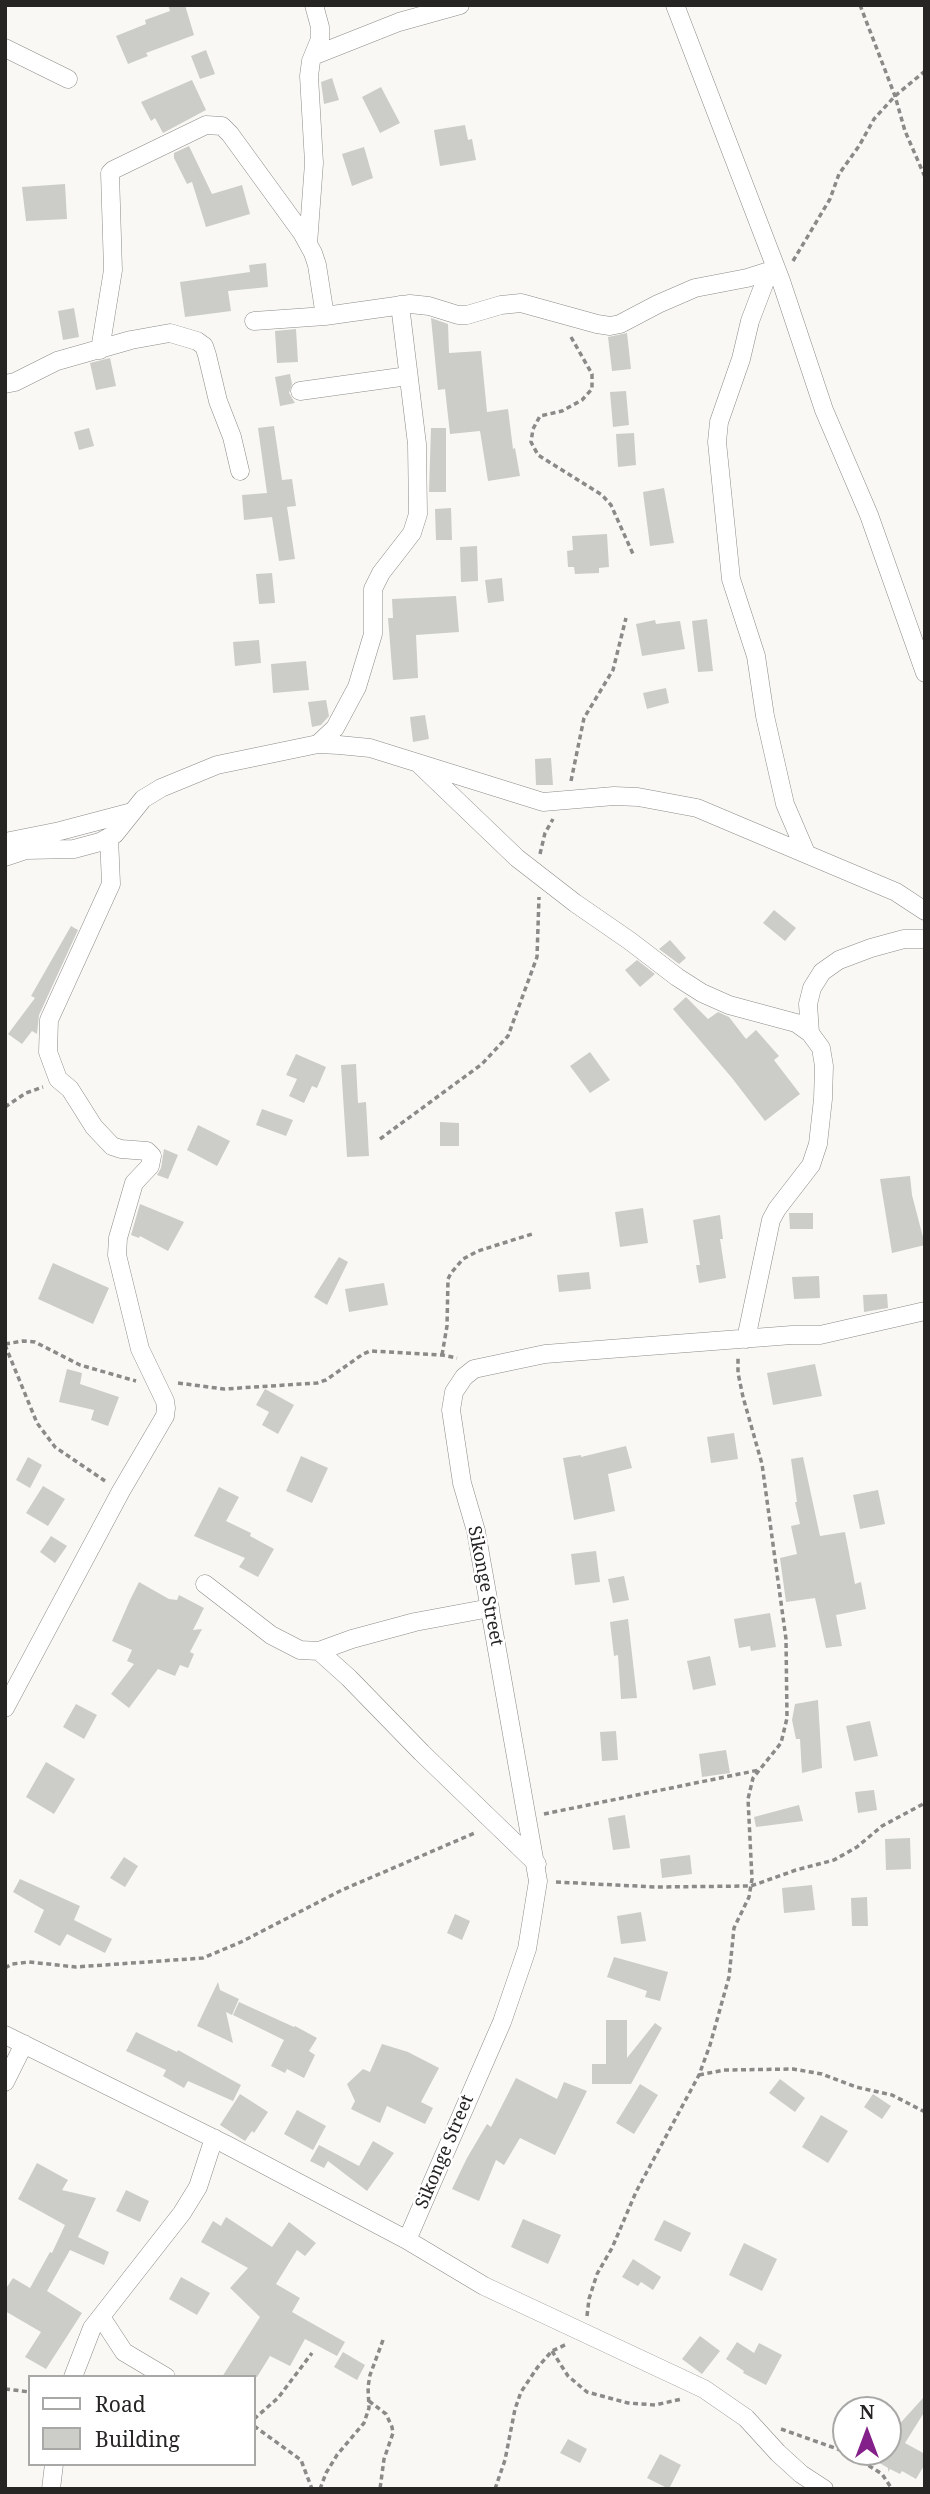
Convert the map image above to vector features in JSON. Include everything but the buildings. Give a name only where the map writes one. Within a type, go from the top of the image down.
[{"type":"street","points":[[308,244],[314,163],[309,76],[320,38],[314,5]]},
{"type":"street","points":[[313,56],[399,22],[460,5]]},
{"type":"street","points":[[674,5],[824,410],[869,515],[925,673]]},
{"type":"street","points":[[5,48],[68,79]]},
{"type":"street","points":[[100,351],[113,270],[109,176],[113,170],[206,125],[222,127],[308,244],[317,265],[324,316]]},
{"type":"street","points":[[254,321],[324,316],[421,304],[467,315],[501,305],[521,303],[610,326],[620,324],[658,303],[695,288],[776,275]]},
{"type":"street","points":[[776,275],[750,321],[741,359],[719,422],[717,442],[731,579],[756,656],[765,716],[785,804],[806,853]]},
{"type":"street","points":[[317,744],[335,729],[357,687],[373,634],[373,589],[381,573],[412,533],[418,514],[417,444],[400,305]]},
{"type":"street","points":[[5,384],[15,382],[57,361],[100,351],[131,340],[170,333],[197,341],[204,346],[240,471]]},
{"type":"street","points":[[300,391],[408,376]]},
{"type":"street","points":[[5,857],[26,850],[74,849],[100,842],[115,834],[143,799],[161,788],[217,765],[317,744],[370,748],[529,799],[564,802],[614,796],[638,797],[697,808],[896,891],[925,911]]},
{"type":"street","points":[[415,761],[517,858],[575,903],[702,993],[729,1005],[796,1023],[810,1033],[821,1048],[824,1066],[818,1144],[811,1165],[771,1220],[742,1340]]},
{"type":"street","points":[[5,842],[132,812]]},
{"type":"street","points":[[5,1708],[121,1491],[165,1416],[165,1401],[134,1331],[117,1255],[118,1238],[134,1183],[150,1166],[152,1156],[147,1152],[112,1146],[94,1127],[70,1089],[58,1079],[48,1052],[50,1020],[109,891],[112,876],[109,837]]},
{"type":"street","points":[[810,1033],[808,1003],[812,988],[822,972],[839,960],[871,947],[904,939],[925,939]]},
{"type":"street","name":"Sikonge Street","points":[[407,2239],[502,2022],[527,1949],[537,1872],[476,1531],[462,1483],[451,1410],[454,1392],[464,1377],[474,1369],[545,1354],[820,1335],[925,1311]]},
{"type":"street","points":[[205,1584],[271,1635],[300,1650],[319,1651],[415,1622],[490,1608]]},
{"type":"street","points":[[319,1651],[495,1824],[537,1872]]},
{"type":"street","points":[[5,2035],[214,2138],[407,2239],[484,2286],[704,2389],[746,2418],[778,2454],[824,2489]]},
{"type":"street","points":[[5,2082],[24,2044]]},
{"type":"street","points":[[74,2375],[92,2328],[182,2213],[198,2187],[214,2138]]},
{"type":"street","points":[[101,2317],[124,2352],[163,2375]]},
{"type":"street","points":[[51,2489],[54,2466]]},
{"type":"path","points":[[860,5],[895,96],[905,131],[925,177]]},
{"type":"path","points":[[776,275],[830,199],[839,174],[874,119],[895,96],[925,71]]},
{"type":"path","points":[[554,312],[588,365],[592,374],[592,389],[582,400],[562,411],[540,416],[533,429],[531,442],[538,456],[602,495],[611,505],[634,554]]},
{"type":"path","points":[[380,1139],[482,1064],[508,1036],[537,957],[540,854],[545,833],[564,802],[574,772],[584,718],[614,670],[626,618]]},
{"type":"path","points":[[5,1107],[26,1093],[58,1079]]},
{"type":"path","points":[[442,1355],[447,1325],[448,1279],[451,1273],[463,1259],[478,1251],[532,1234]]},
{"type":"path","points":[[495,2489],[505,2460],[521,2392],[552,2351],[585,2335],[589,2299],[597,2274],[612,2248],[636,2192],[699,2075],[729,1977],[734,1928],[749,1897],[751,1886],[748,1799],[753,1778],[783,1738],[787,1718],[786,1639],[762,1464],[738,1373],[742,1340]]},
{"type":"path","points":[[121,1491],[55,1447],[37,1423],[5,1345],[15,1341],[35,1342],[64,1359],[98,1372],[137,1382],[157,1386],[223,1389],[317,1383],[370,1351],[442,1355],[489,1365]]},
{"type":"path","points":[[528,1817],[759,1770]]},
{"type":"path","points":[[537,1872],[655,1887],[751,1886],[834,1860],[857,1847],[882,1826],[925,1803]]},
{"type":"path","points":[[5,1968],[12,1964],[29,1962],[76,1967],[203,1958],[241,1942],[342,1890],[495,1824]]},
{"type":"path","points":[[699,2075],[724,2070],[793,2069],[822,2074],[856,2087],[892,2095],[925,2112]]},
{"type":"path","points":[[320,2489],[337,2455],[364,2423],[369,2401],[370,2375],[383,2340]]},
{"type":"path","points":[[552,2351],[574,2382],[587,2392],[602,2398],[655,2404],[676,2402],[704,2389]]},
{"type":"path","points":[[256,2417],[278,2398],[312,2353]]},
{"type":"path","points":[[5,2389],[28,2392]]},
{"type":"path","points":[[369,2401],[386,2414],[392,2427],[380,2489]]},
{"type":"path","points":[[256,2427],[301,2460],[312,2489]]},
{"type":"path","points":[[780,2428],[832,2447]]},
{"type":"path","points":[[869,2466],[881,2474],[892,2489]]}]
